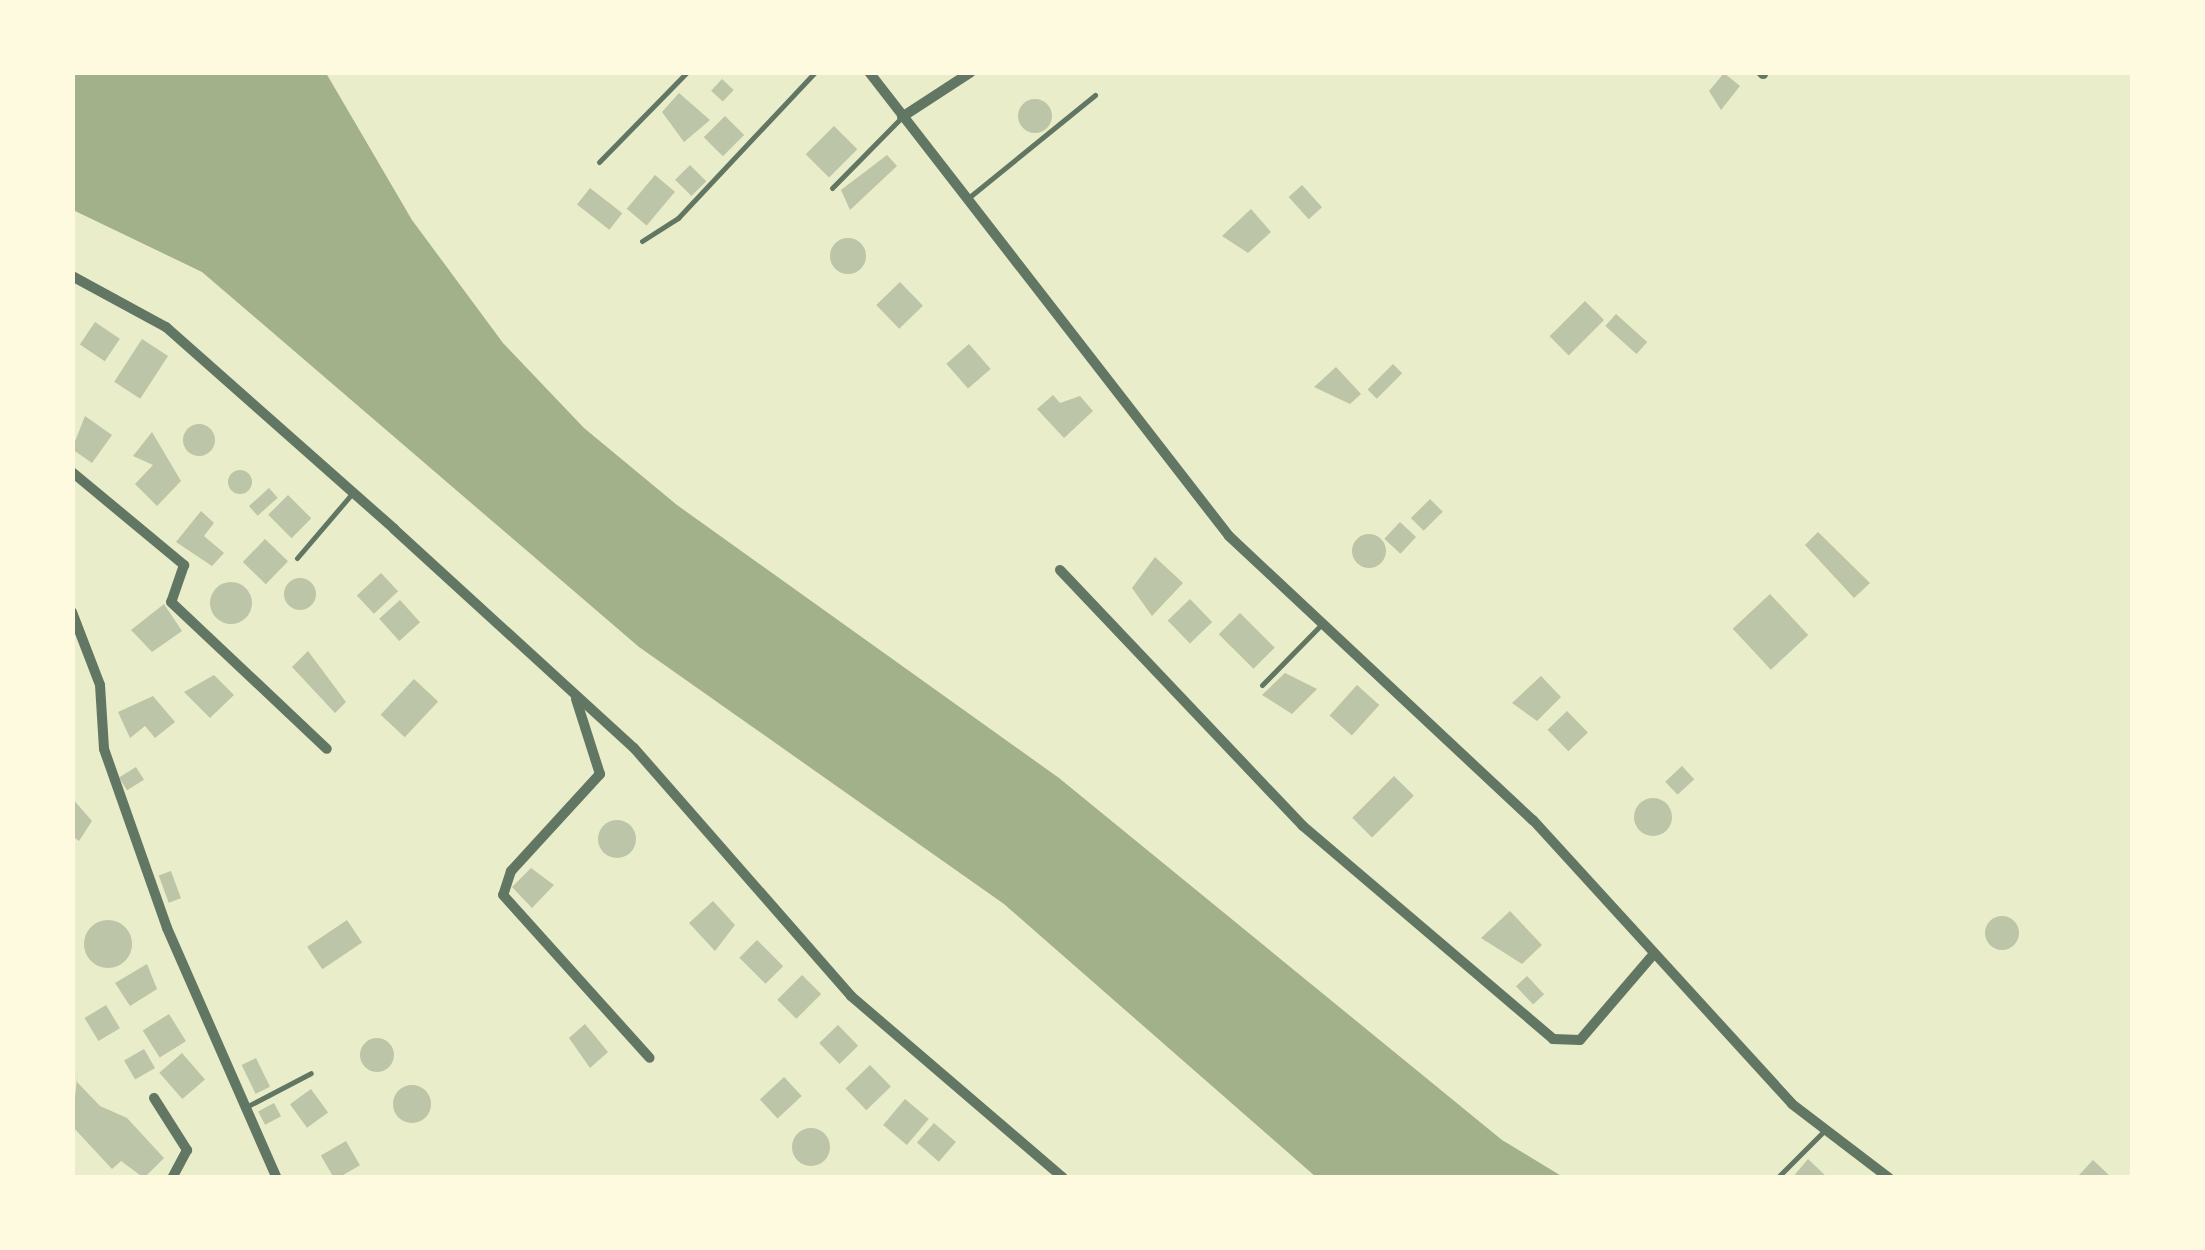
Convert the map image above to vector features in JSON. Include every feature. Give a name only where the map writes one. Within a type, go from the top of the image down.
[{"type":"street","points":[[869,72],[965,201],[1229,536],[1533,820],[1652,956],[1823,1132],[1888,1178]]},
{"type":"street","points":[[902,118],[971,72]]},
{"type":"street","points":[[72,276],[166,327],[575,697],[666,783],[851,996],[1063,1178]]},
{"type":"street","points":[[72,472],[184,565],[171,602],[327,749]]},
{"type":"street","points":[[1060,570],[1304,826],[1553,1039],[1580,1040],[1652,956]]},
{"type":"street","points":[[72,612],[100,685],[104,748],[277,1178]]},
{"type":"street","points":[[575,697],[600,774],[511,872],[503,896],[650,1058]]},
{"type":"street","points":[[154,1098],[186,1150],[172,1178]]},
{"type":"lane","points":[[599,162],[687,72]]},
{"type":"lane","points":[[642,241],[678,218],[815,72]]},
{"type":"lane","points":[[965,201],[1094,94]]},
{"type":"lane","points":[[832,188],[902,118]]},
{"type":"lane","points":[[296,558],[350,496]]},
{"type":"lane","points":[[1262,685],[1323,623]]},
{"type":"lane","points":[[246,1107],[311,1073]]},
{"type":"lane","points":[[1777,1178],[1823,1132]]},
{"type":"shaded area","points":[[73,72],[326,73],[412,220],[503,343],[584,428],[677,505],[1059,778],[1502,1140],[1563,1177],[1316,1177],[1004,904],[639,647],[202,272],[73,210]]},
{"type":"building","points":[[1724,73],[1740,86],[1721,110],[1709,91]]},
{"type":"building","points":[[722,79],[734,90],[723,102],[711,91]]},
{"type":"building","points":[[679,93],[710,120],[684,142],[662,112]]},
{"type":"building","points":[[1035,99],[1047,104],[1052,116],[1047,128],[1035,133],[1023,128],[1018,116],[1023,104]]},
{"type":"building","points":[[725,116],[744,135],[723,156],[704,137]]},
{"type":"building","points":[[834,126],[857,149],[829,178],[806,154]]},
{"type":"building","points":[[887,155],[897,166],[850,210],[841,190]]},
{"type":"building","points":[[690,165],[706,181],[691,196],[675,180]]},
{"type":"building","points":[[655,175],[675,192],[647,225],[627,209]]},
{"type":"building","points":[[1302,185],[1322,207],[1309,219],[1289,197]]},
{"type":"building","points":[[590,188],[622,213],[609,230],[577,205]]},
{"type":"building","points":[[1251,209],[1271,232],[1248,253],[1222,236]]},
{"type":"building","points":[[848,238],[861,243],[866,256],[861,269],[848,274],[835,269],[830,256],[835,243]]},
{"type":"building","points":[[900,282],[923,306],[899,329],[876,305]]},
{"type":"building","points":[[1585,301],[1604,320],[1569,355],[1550,336]]},
{"type":"building","points":[[1616,314],[1647,342],[1637,354],[1605,326]]},
{"type":"building","points":[[95,322],[120,339],[105,361],[80,344]]},
{"type":"building","points":[[142,339],[168,356],[140,399],[114,382]]},
{"type":"building","points":[[969,344],[991,369],[968,389],[946,364]]},
{"type":"building","points":[[1393,364],[1402,373],[1377,399],[1368,389]]},
{"type":"building","points":[[1336,367],[1361,394],[1350,404],[1314,387]]},
{"type":"building","points":[[1053,395],[1060,403],[1080,396],[1093,411],[1064,438],[1037,409]]},
{"type":"building","points":[[85,416],[112,435],[92,463],[72,449]]},
{"type":"building","points":[[199,424],[210,429],[215,440],[210,451],[199,456],[188,451],[183,440],[188,429]]},
{"type":"building","points":[[152,432],[181,481],[157,506],[135,484],[153,465],[133,456]]},
{"type":"building","points":[[240,470],[249,473],[249,491],[240,494],[231,491],[228,482],[231,473]]},
{"type":"building","points":[[269,488],[278,498],[258,516],[249,506]]},
{"type":"building","points":[[288,495],[311,518],[292,538],[268,515]]},
{"type":"building","points":[[1430,499],[1443,512],[1424,531],[1411,518]]},
{"type":"building","points":[[201,511],[214,523],[204,536],[224,553],[212,566],[176,542]]},
{"type":"building","points":[[1400,522],[1416,537],[1400,554],[1384,539]]},
{"type":"building","points":[[1818,532],[1870,583],[1854,598],[1805,545]]},
{"type":"building","points":[[1369,534],[1381,539],[1386,551],[1381,563],[1369,568],[1357,563],[1352,551],[1357,539]]},
{"type":"building","points":[[265,539],[288,561],[266,584],[243,562]]},
{"type":"building","points":[[1155,557],[1183,583],[1152,616],[1132,588]]},
{"type":"building","points":[[381,573],[398,591],[374,614],[357,596]]},
{"type":"building","points":[[300,578],[311,583],[316,594],[311,605],[300,610],[289,605],[284,594],[289,583]]},
{"type":"building","points":[[231,582],[246,588],[252,603],[246,618],[231,624],[216,618],[210,603],[216,588]]},
{"type":"building","points":[[1770,594],[1808,635],[1771,670],[1733,629]]},
{"type":"building","points":[[1190,599],[1212,622],[1190,644],[1168,621]]},
{"type":"building","points":[[400,600],[420,622],[399,641],[379,619]]},
{"type":"building","points":[[164,604],[182,631],[152,652],[131,630]]},
{"type":"building","points":[[1240,613],[1275,648],[1253,669],[1219,634]]},
{"type":"building","points":[[308,651],[346,702],[335,713],[292,667]]},
{"type":"building","points":[[1285,673],[1317,689],[1292,714],[1262,695]]},
{"type":"building","points":[[214,675],[234,695],[210,718],[184,692]]},
{"type":"building","points":[[1541,676],[1561,697],[1537,721],[1512,703]]},
{"type":"building","points":[[414,679],[438,702],[405,737],[381,715]]},
{"type":"building","points":[[1357,685],[1379,705],[1352,736],[1330,715]]},
{"type":"building","points":[[153,696],[175,722],[155,738],[145,726],[130,738],[118,712]]},
{"type":"building","points":[[1567,711],[1588,733],[1568,751],[1548,730]]},
{"type":"building","points":[[1682,766],[1694,779],[1677,795],[1665,782]]},
{"type":"building","points":[[136,767],[144,780],[127,790],[119,778]]},
{"type":"building","points":[[1394,776],[1414,796],[1372,838],[1352,818]]},
{"type":"building","points":[[72,798],[92,821],[79,841],[72,836]]},
{"type":"building","points":[[1653,798],[1666,804],[1672,817],[1666,830],[1653,836],[1640,830],[1634,817],[1640,804]]},
{"type":"building","points":[[617,820],[630,826],[636,839],[630,852],[617,858],[604,852],[598,839],[604,826]]},
{"type":"building","points":[[531,868],[554,885],[532,908],[512,887]]},
{"type":"building","points":[[171,871],[181,898],[169,903],[159,875]]},
{"type":"building","points":[[713,901],[735,925],[715,951],[689,923]]},
{"type":"building","points":[[1510,911],[1542,945],[1522,964],[1481,938]]},
{"type":"building","points":[[2002,916],[2014,921],[2019,933],[2014,945],[2002,950],[1990,945],[1985,933],[1990,921]]},
{"type":"building","points":[[108,920],[125,927],[132,944],[125,961],[108,968],[91,961],[84,944],[91,927]]},
{"type":"building","points":[[347,920],[362,942],[322,969],[307,947]]},
{"type":"building","points":[[757,940],[783,966],[765,984],[739,958]]},
{"type":"building","points":[[147,964],[157,989],[130,1006],[115,983]]},
{"type":"building","points":[[802,975],[821,994],[796,1019],[777,1000]]},
{"type":"building","points":[[1527,976],[1544,994],[1533,1005],[1516,986]]},
{"type":"building","points":[[106,1005],[120,1028],[98,1041],[85,1018]]},
{"type":"building","points":[[169,1014],[186,1041],[160,1058],[143,1030]]},
{"type":"building","points":[[585,1024],[608,1052],[590,1068],[569,1038]]},
{"type":"building","points":[[838,1025],[858,1046],[839,1064],[819,1043]]},
{"type":"building","points":[[377,1038],[389,1043],[394,1055],[389,1067],[377,1072],[365,1067],[360,1055],[365,1043]]},
{"type":"building","points":[[144,1049],[155,1068],[135,1080],[124,1060]]},
{"type":"building","points":[[182,1053],[205,1079],[182,1099],[159,1073]]},
{"type":"building","points":[[256,1058],[270,1087],[256,1094],[242,1065]]},
{"type":"building","points":[[870,1065],[891,1087],[866,1110],[846,1089]]},
{"type":"building","points":[[78,1069],[77,1082],[100,1106],[127,1118],[164,1158],[144,1178],[121,1161],[112,1169],[72,1126]]},
{"type":"building","points":[[784,1077],[802,1096],[778,1119],[760,1100]]},
{"type":"building","points":[[412,1085],[426,1090],[431,1104],[426,1118],[412,1123],[398,1118],[393,1104],[398,1090]]},
{"type":"building","points":[[311,1089],[328,1112],[307,1128],[290,1104]]},
{"type":"building","points":[[905,1099],[929,1119],[907,1145],[883,1125]]},
{"type":"building","points":[[274,1103],[281,1116],[265,1125],[258,1111]]},
{"type":"building","points":[[934,1123],[956,1142],[939,1162],[917,1143]]},
{"type":"building","points":[[811,1128],[825,1133],[830,1147],[825,1161],[811,1166],[797,1161],[792,1147],[797,1133]]},
{"type":"building","points":[[346,1141],[360,1165],[334,1178],[321,1156]]},
{"type":"building","points":[[1808,1159],[1828,1178],[1792,1178]]},
{"type":"building","points":[[2093,1160],[2112,1178],[2079,1175]]}]
